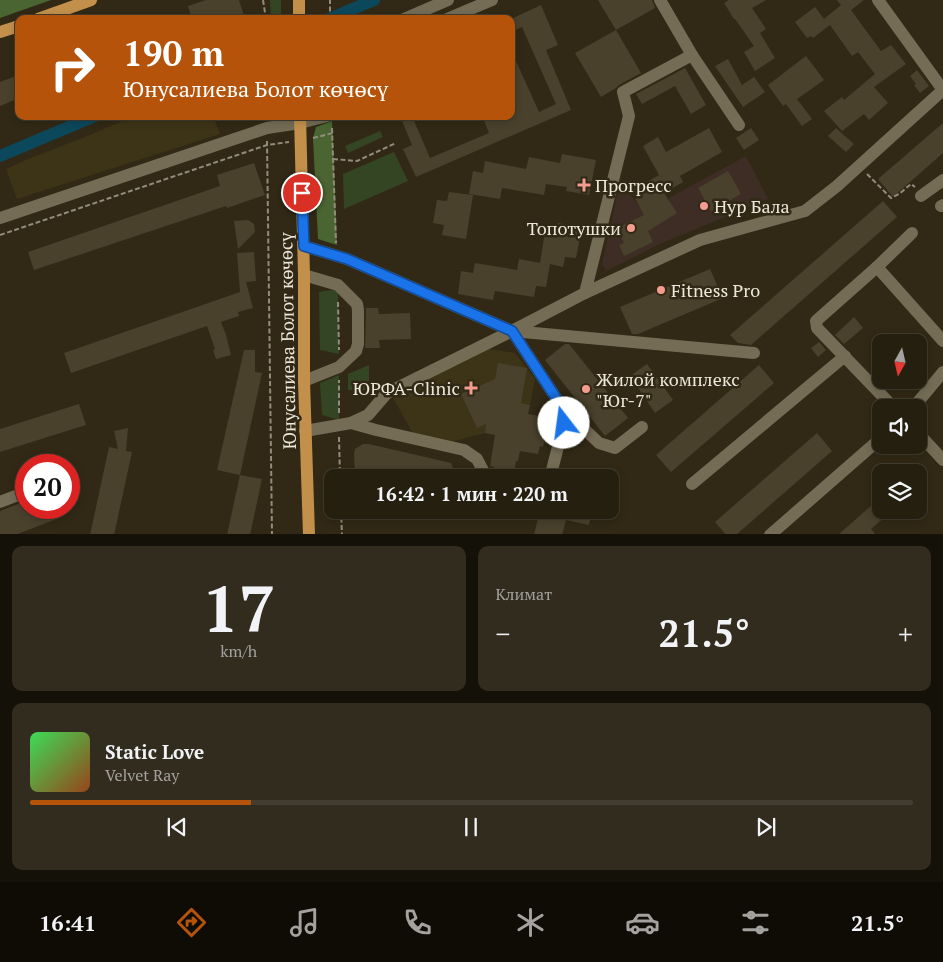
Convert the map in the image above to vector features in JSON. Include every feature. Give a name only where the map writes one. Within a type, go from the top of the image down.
[{"type":"main road","points":[[49,15],[92,0]]},
{"type":"main road","points":[[299,0],[299,15]]},
{"type":"main road","points":[[0,32],[15,27]]},
{"type":"main road","name":"Юнусалиева Болот көчөсү","points":[[300,120],[304,246],[304,381],[309,534]]},
{"type":"street","points":[[413,15],[448,0]]},
{"type":"street","points":[[456,15],[492,0]]},
{"type":"street","points":[[660,0],[692,55],[739,126]]},
{"type":"street","points":[[306,431],[351,423],[368,415],[387,393],[512,331],[585,292],[700,240],[805,211],[837,186],[943,90],[878,0]]},
{"type":"street","points":[[585,292],[629,116],[623,92],[692,55]]},
{"type":"street","points":[[0,218],[267,128],[300,120]]},
{"type":"street","points":[[922,195],[943,180]]},
{"type":"street","points":[[886,399],[817,328],[816,321],[912,233]]},
{"type":"street","points":[[304,246],[347,259],[512,331],[754,353]]},
{"type":"street","points":[[877,267],[943,340]]},
{"type":"street","points":[[304,275],[338,285],[357,304],[358,344],[356,351],[339,367],[304,381]]},
{"type":"street","points":[[512,331],[564,410],[599,444],[615,448],[642,427]]},
{"type":"street","points":[[692,484],[845,356]]},
{"type":"street","points":[[920,399],[943,372]]},
{"type":"street","points":[[552,469],[564,423],[564,410]]},
{"type":"street","points":[[351,423],[464,450],[477,459],[482,469]]},
{"type":"street","points":[[927,443],[943,460]]},
{"type":"street","points":[[770,534],[872,446]]},
{"type":"street","points":[[0,502],[15,496]]},
{"type":"path","points":[[263,0],[265,15]]},
{"type":"path","points":[[330,0],[330,15]]},
{"type":"path","points":[[267,128],[272,534]]},
{"type":"path","points":[[310,138],[333,133]]},
{"type":"path","points":[[0,235],[267,145],[292,142]]},
{"type":"path","points":[[334,159],[357,161],[396,143]]},
{"type":"path","points":[[858,166],[890,198],[899,194],[910,184],[922,195]]},
{"type":"path","points":[[267,515],[272,514]]},
{"type":"path","points":[[341,519],[342,534]]},
{"type":"shaded area","points":[[124,120],[215,120],[220,134],[17,199],[6,169]]},
{"type":"shaded area","name":"Нур Бала","points":[[746,156],[768,199],[660,244],[606,271],[602,264],[620,181],[643,212]]},
{"type":"shaded area","name":"ЮРФА-Clinic","points":[[484,348],[515,353],[535,379],[530,405],[491,397],[485,433],[450,442],[412,432],[392,396]]},
{"type":"green space","points":[[0,0],[51,0],[0,18]]},
{"type":"green space","points":[[270,0],[281,0],[281,15],[271,15]]},
{"type":"green space","points":[[332,121],[337,245],[318,239],[313,138],[316,127]]},
{"type":"green space","points":[[380,131],[383,137],[348,153],[345,146]]},
{"type":"green space","points":[[394,152],[408,181],[344,209],[343,174]]},
{"type":"green space","points":[[338,289],[339,354],[320,350],[319,292]]},
{"type":"green space","points":[[369,365],[369,390],[348,390],[348,374]]},
{"type":"green space","points":[[339,375],[339,420],[322,415],[320,383]]},
{"type":"building","points":[[206,0],[239,0],[244,15],[191,15],[188,6]]},
{"type":"building","points":[[598,0],[652,0],[655,8],[616,30]]},
{"type":"building","points":[[729,0],[766,0],[752,8],[766,29],[760,33],[775,58],[755,71],[744,52],[754,46],[724,3]]},
{"type":"building","points":[[837,0],[864,0],[851,10],[881,51],[891,45],[906,64],[874,87],[888,103],[869,120],[864,114],[842,131],[824,111],[842,97],[844,100],[875,74],[858,52],[852,56],[830,25],[813,38],[811,36],[807,38],[795,22],[815,7],[824,19],[841,5]]},
{"type":"building","points":[[541,5],[558,45],[546,50],[571,110],[416,177],[403,149],[412,145],[402,120],[414,120],[430,158],[489,133],[484,120],[515,120],[515,59],[539,112],[556,104],[522,27],[515,30],[515,17]]},
{"type":"building","points":[[616,30],[641,73],[601,97],[575,53]]},
{"type":"building","points":[[806,56],[824,80],[797,99],[812,119],[802,126],[786,104],[783,106],[768,85]]},
{"type":"building","points":[[728,59],[742,85],[754,77],[765,92],[743,107],[715,66]]},
{"type":"building","points":[[685,68],[706,105],[691,114],[675,86],[642,104],[636,94]]},
{"type":"building","points":[[917,70],[929,86],[920,93],[910,76]]},
{"type":"building","points":[[15,76],[15,100],[0,106],[0,82]]},
{"type":"building","points":[[943,123],[943,153],[893,197],[878,179]]},
{"type":"building","points":[[709,128],[722,152],[680,176],[683,182],[664,193],[677,213],[648,231],[653,242],[624,256],[619,245],[624,243],[617,228],[644,215],[631,191],[659,175],[643,146],[658,137],[666,152]]},
{"type":"building","points":[[751,128],[759,140],[744,150],[736,138]]},
{"type":"building","points":[[836,128],[854,144],[846,152],[828,136]]},
{"type":"building","points":[[562,154],[596,160],[589,195],[566,191],[567,187],[546,184],[544,195],[502,188],[500,199],[469,194],[473,171],[483,173],[485,161],[526,169],[529,157],[560,163]]},
{"type":"building","points":[[254,163],[265,195],[227,208],[226,206],[34,270],[28,252],[220,186],[217,175]]},
{"type":"building","points":[[728,171],[741,194],[711,211],[698,188]]},
{"type":"building","points":[[449,192],[473,195],[466,239],[442,235],[444,225],[433,223],[437,200],[447,201]]},
{"type":"building","points":[[883,201],[897,217],[751,345],[738,343],[730,335]]},
{"type":"building","points":[[248,220],[254,224],[255,232],[238,249],[234,221]]},
{"type":"building","points":[[558,223],[582,227],[576,258],[565,257],[563,267],[550,264],[546,287],[536,286],[534,297],[495,291],[493,300],[458,294],[461,271],[473,273],[475,263],[517,270],[519,259],[540,263],[545,232],[557,233]]},
{"type":"building","points":[[254,252],[256,281],[246,282],[253,308],[238,312],[239,316],[221,322],[231,355],[216,359],[213,350],[215,349],[207,326],[71,373],[64,353],[240,292],[237,253]]},
{"type":"building","points":[[710,269],[723,298],[638,334],[632,334],[620,307]]},
{"type":"building","points":[[366,308],[378,308],[379,314],[410,313],[411,339],[379,340],[380,348],[365,348]]},
{"type":"building","points":[[854,317],[863,328],[844,344],[835,335]]},
{"type":"building","points":[[819,342],[826,350],[818,357],[811,348]]},
{"type":"building","name":"Жилой комплекс \"Юг-7\"","points":[[565,344],[569,344],[628,418],[605,436],[545,360]]},
{"type":"building","points":[[244,350],[255,350],[255,372],[262,373],[240,475],[217,470]]},
{"type":"building","points":[[498,363],[527,368],[521,403],[530,405],[528,414],[545,417],[544,424],[548,425],[543,447],[540,446],[538,454],[520,451],[515,469],[494,469],[494,467],[490,466],[495,435],[485,433],[486,424],[477,428],[461,394],[495,379]]},
{"type":"building","points":[[647,364],[673,400],[655,413],[630,376]]},
{"type":"building","points":[[759,365],[774,383],[671,472],[656,455]]},
{"type":"building","points":[[79,404],[86,425],[0,452],[0,429]]},
{"type":"building","points":[[128,428],[126,451],[132,452],[114,534],[90,534],[109,447],[118,449],[114,431]]},
{"type":"building","points":[[817,433],[832,451],[737,534],[725,534],[715,522]]},
{"type":"building","points":[[363,444],[369,444],[451,463],[453,468],[355,469],[355,449]]},
{"type":"building","points":[[240,475],[262,479],[250,534],[227,534]]},
{"type":"building","points":[[15,505],[15,519],[56,519],[18,534],[0,534],[0,511]]},
{"type":"building","points":[[872,505],[872,519],[883,519],[871,529],[875,534],[839,534]]},
{"type":"building","points":[[538,519],[590,519],[589,525],[566,520],[562,534],[534,534]]},
{"type":"waterway","points":[[338,15],[374,0]]},
{"type":"waterway","points":[[0,156],[86,120]]},
{"type":"place","name":"Прогресс","points":[[584,185]]},
{"type":"place","name":"Нур Бала","points":[[704,206]]},
{"type":"place","name":"Топотушки","points":[[631,228]]},
{"type":"place","name":"Fitness Pro","points":[[661,290]]},
{"type":"place","name":"ЮРФА-Clinic","points":[[471,388]]},
{"type":"place","name":"Жилой комплекс \"Юг-7\"","points":[[586,389]]},
{"type":"route","points":[[302,193],[304,246],[347,259],[512,331],[564,410],[564,423]]}]
